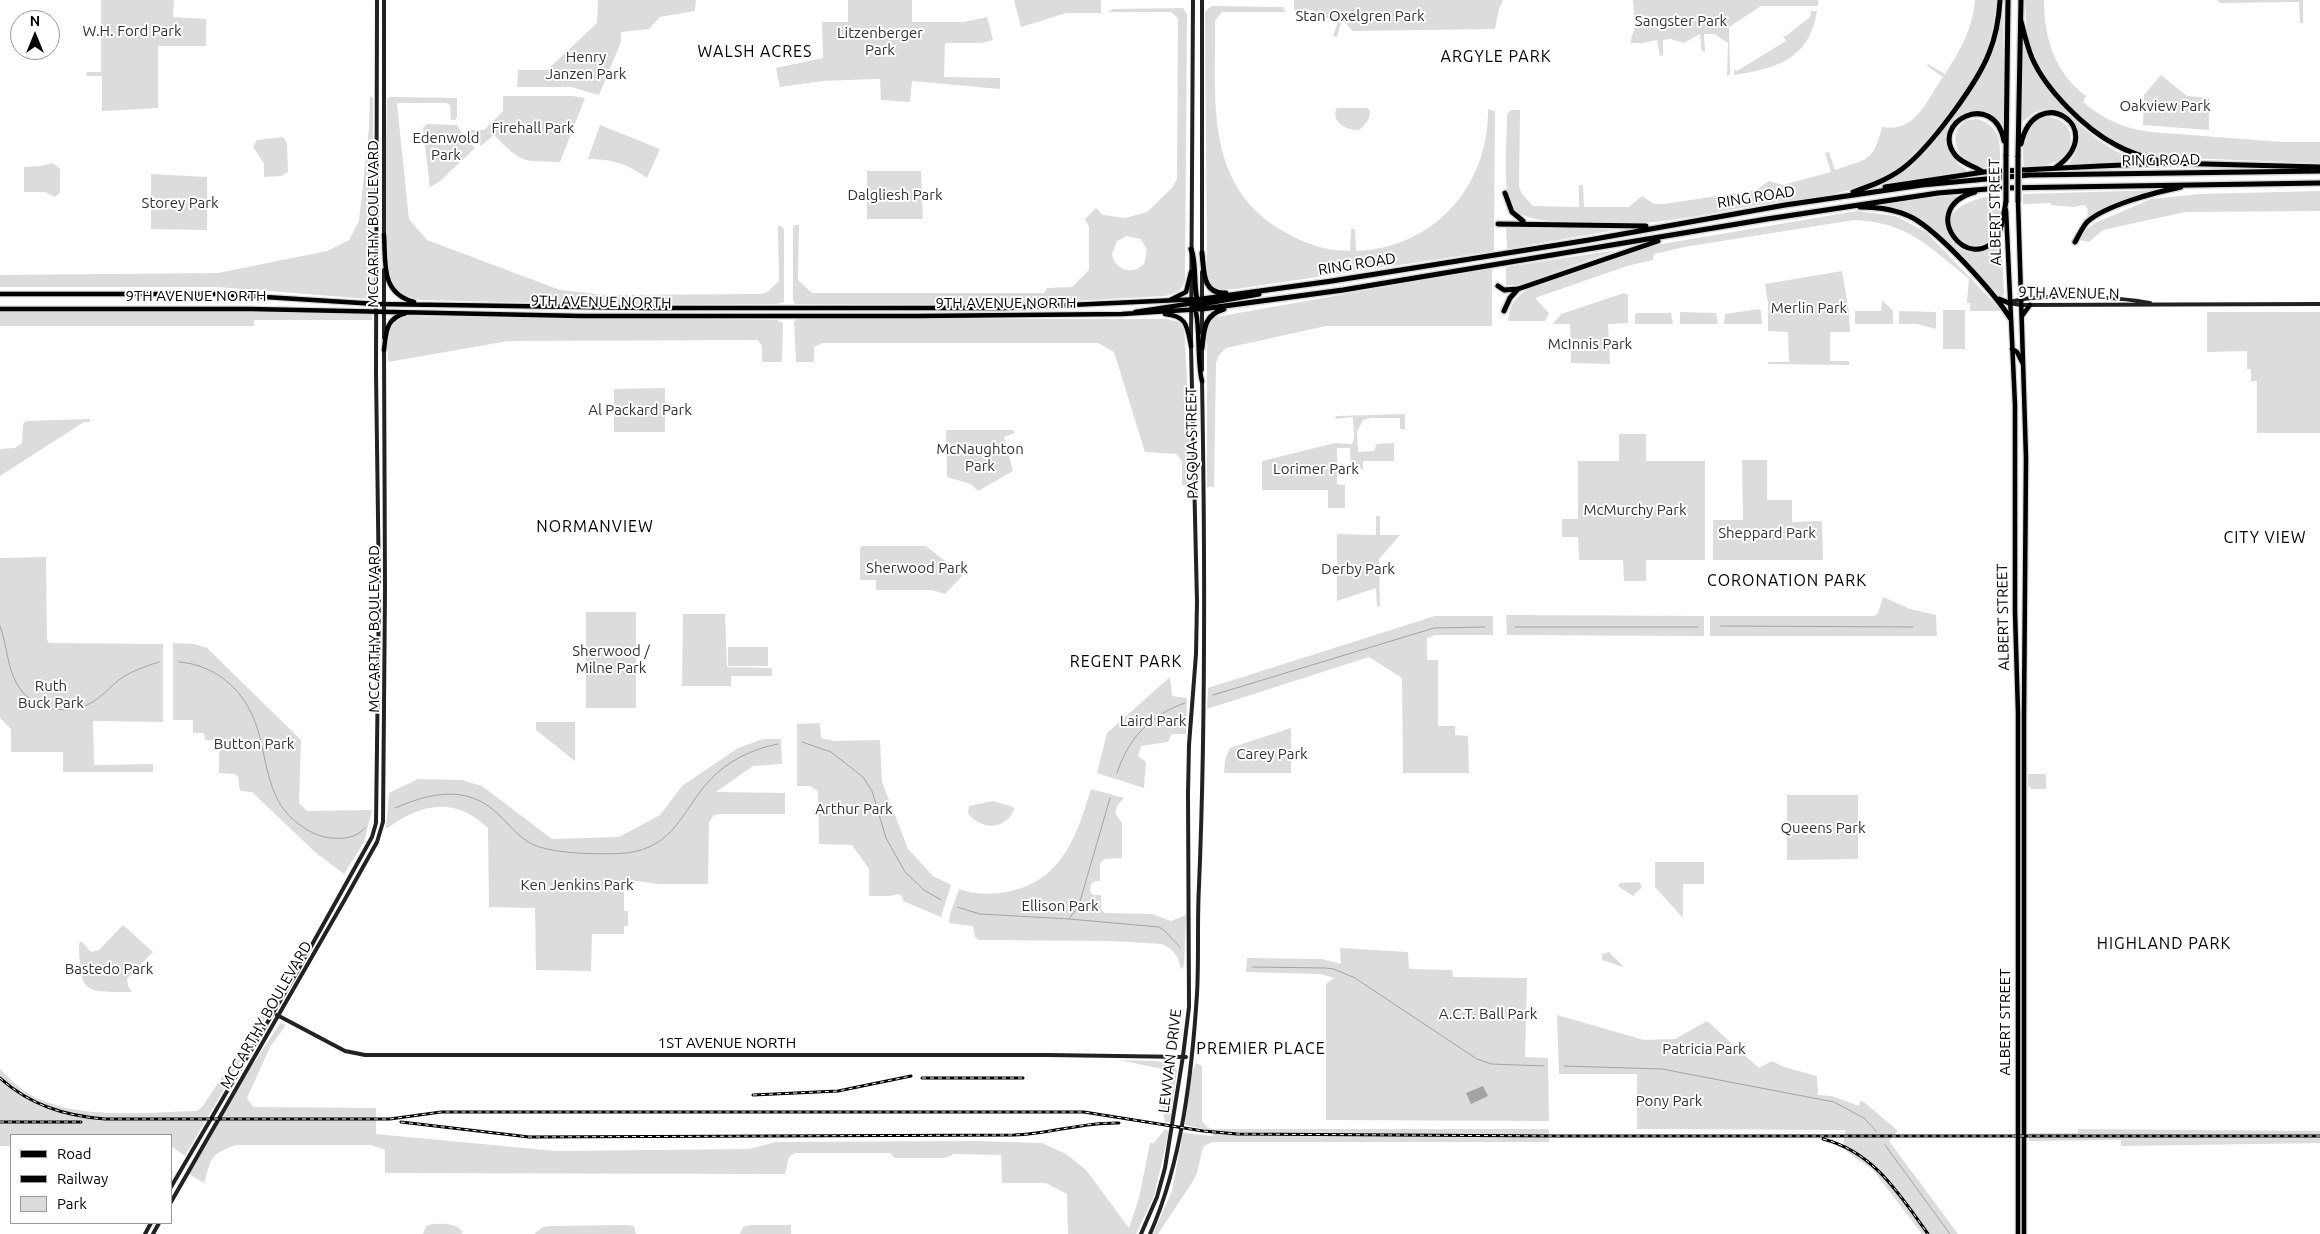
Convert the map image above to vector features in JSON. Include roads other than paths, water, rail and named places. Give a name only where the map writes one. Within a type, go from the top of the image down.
[{"type":"highway","points":[[1843,196],[1880,182],[1901,170],[1931,140],[1965,94],[1989,53],[1996,29],[2000,0]]},
{"type":"highway","name":"ALBERT STREET","points":[[2006,201],[2008,0]]},
{"type":"highway","name":"ALBERT STREET","points":[[2018,201],[2021,0]]},
{"type":"highway","points":[[2021,21],[2031,56],[2037,68],[2052,89],[2072,111],[2114,144],[2168,163]]},
{"type":"highway","points":[[2018,157],[2023,134],[2028,124],[2036,117],[2047,112],[2059,113],[2069,120],[2074,128],[2076,143],[2074,150],[2065,161],[2054,168]]},
{"type":"highway","points":[[1984,172],[1965,163],[1953,152],[1950,138],[1951,131],[1961,118],[1976,113],[1992,118],[2003,135],[2006,156]]},
{"type":"highway","points":[[1843,196],[1910,182],[1984,172],[2054,168],[2168,163],[2320,169]]},
{"type":"highway","name":"RING ROAD","points":[[1196,305],[1269,291],[1580,241],[1661,225],[1930,184],[2029,175],[2320,169]]},
{"type":"highway","name":"RING ROAD","points":[[1196,305],[1236,306],[1344,290],[1938,193],[2000,188],[2320,182]]},
{"type":"highway","points":[[2075,242],[2082,228],[2095,217],[2150,194],[2190,185]]},
{"type":"highway","points":[[2000,188],[1972,193],[1958,200],[1949,214],[1949,229],[1952,237],[1963,247],[1971,249],[1985,247],[1992,242],[2000,230],[2006,201]]},
{"type":"highway","points":[[1505,193],[1512,212],[1526,222]]},
{"type":"highway","points":[[1850,206],[1894,210],[1921,223],[1997,297],[2010,318]]},
{"type":"highway","points":[[1498,224],[1526,222],[1619,226],[1661,225]]},
{"type":"highway","points":[[1498,286],[1504,290],[1518,289],[1678,235]]},
{"type":"highway","points":[[1191,249],[1196,266],[1196,305]]},
{"type":"highway","points":[[1202,253],[1204,276],[1207,285],[1213,292],[1221,294],[1269,291]]},
{"type":"highway","points":[[1504,311],[1510,298],[1518,289]]},
{"type":"highway","points":[[1997,297],[2009,303]]},
{"type":"highway","points":[[1202,348],[1205,325],[1210,316],[1236,306]]},
{"type":"main road","name":"MCCARTHY BOULEVARD","points":[[172,1185],[273,1013],[372,836],[376,823],[379,609],[376,364],[377,0]]},
{"type":"main road","name":"MCCARTHY BOULEVARD","points":[[172,1200],[377,842],[383,822],[385,715],[384,0]]},
{"type":"main road","name":"PASQUA STREET","points":[[1193,0],[1191,272],[1202,348],[1204,781],[1199,885]]},
{"type":"main road","name":"PASQUA STREET","points":[[1188,885],[1189,745],[1196,654],[1197,602],[1191,346],[1202,253],[1202,0]]},
{"type":"main road","name":"ALBERT STREET","points":[[2006,201],[2015,405],[2015,612],[2018,714],[2018,1234]]},
{"type":"main road","name":"ALBERT STREET","points":[[2018,201],[2026,458],[2024,1234]]},
{"type":"main road","points":[[384,234],[387,277],[391,287],[403,299],[420,304]]},
{"type":"main road","points":[[1162,302],[1186,292],[1191,272]]},
{"type":"main road","name":"9TH AVENUE NORTH","points":[[0,294],[217,294],[377,304],[657,308],[1004,308],[1162,302],[1196,305]]},
{"type":"main road","name":"9TH AVENUE N","points":[[2009,303],[2099,299],[2154,304]]},
{"type":"main road","name":"9TH AVENUE N","points":[[2021,302],[2030,305],[2320,304]]},
{"type":"main road","name":"9TH AVENUE NORTH","points":[[0,309],[384,310],[581,316],[1122,314],[1151,313],[1196,305]]},
{"type":"main road","points":[[1122,314],[1196,305],[1199,367],[1202,381]]},
{"type":"main road","points":[[2021,317],[2030,305]]},
{"type":"main road","points":[[384,350],[386,329],[391,320],[400,314],[414,311]]},
{"type":"main road","points":[[1151,313],[1180,318],[1187,328],[1191,346]]},
{"type":"main road","points":[[2012,349],[2017,352],[2024,365]]},
{"type":"main road","points":[[376,364],[384,374]]},
{"type":"main road","name":"LEWVAN DRIVE","points":[[1140,1234],[1157,1198],[1166,1168],[1184,1056],[1189,998],[1188,885]]},
{"type":"main road","name":"LEWVAN DRIVE","points":[[1150,1234],[1165,1198],[1174,1164],[1191,1057],[1197,992],[1199,885]]},
{"type":"main road","name":"1ST AVENUE NORTH","points":[[273,1013],[345,1051],[365,1055],[1191,1057]]},
{"type":"waterway","points":[[0,626],[11,670],[17,684],[30,699],[48,708],[68,710],[87,705],[123,677],[159,662]]},
{"type":"waterway","points":[[1720,626],[1913,627]]},
{"type":"waterway","points":[[1213,695],[1434,628],[1485,627]]},
{"type":"waterway","points":[[1515,627],[1698,627]]},
{"type":"waterway","points":[[179,662],[189,663],[209,670],[226,681],[241,696],[247,705],[260,736],[272,786],[279,801],[289,815],[303,827],[320,836],[350,837],[358,834],[365,828]]},
{"type":"waterway","points":[[1117,773],[1127,749],[1142,730],[1161,714],[1185,703]]},
{"type":"waterway","points":[[802,742],[831,752],[863,777],[872,791],[886,838],[905,872],[924,890],[941,900]]},
{"type":"waterway","points":[[395,808],[435,795],[461,795],[474,798],[486,805],[522,838],[532,844],[551,850],[578,853],[626,853],[656,844],[666,836],[709,781],[724,767],[749,753],[778,744]]},
{"type":"waterway","points":[[957,907],[980,914],[1069,919],[1079,905],[1110,798]]},
{"type":"waterway","points":[[1069,919],[1159,927],[1180,947]]},
{"type":"waterway","points":[[1253,967],[1334,969],[1355,978],[1477,1059],[1491,1064],[1544,1066]]},
{"type":"waterway","points":[[1564,1066],[1662,1069],[1834,1102],[1864,1118],[1876,1131]]},
{"type":"waterway","points":[[1885,1145],[1950,1234]]},
{"type":"railway","points":[[753,1095],[838,1091],[911,1076]]},
{"type":"railway","points":[[0,1078],[36,1102],[62,1112],[105,1119],[390,1119],[441,1112],[1084,1112],[1203,1131],[1237,1134],[2320,1136]]},
{"type":"railway","points":[[922,1078],[1023,1078]]},
{"type":"railway","points":[[0,1122],[81,1122]]},
{"type":"railway","points":[[401,1122],[529,1137],[1014,1135],[1040,1133],[1092,1124],[1119,1123]]},
{"type":"railway","points":[[1823,1139],[1841,1145],[1871,1164],[1884,1176],[1907,1204],[1928,1234]]},
{"type":"district","name":"WALSH ACRES","points":[[755,52]]},
{"type":"district","name":"ARGYLE PARK","points":[[1496,57]]},
{"type":"district","name":"NORMANVIEW","points":[[595,527]]},
{"type":"district","name":"CITY VIEW","points":[[2265,538]]},
{"type":"district","name":"CORONATION PARK","points":[[1787,581]]},
{"type":"district","name":"REGENT PARK","points":[[1126,662]]},
{"type":"district","name":"HIGHLAND PARK","points":[[2164,944]]},
{"type":"district","name":"PREMIER PLACE","points":[[1261,1049]]},
{"type":"park label","name":"Stan Oxelgren Park","points":[[1360,16]]},
{"type":"park label","name":"Sangster Park","points":[[1681,21]]},
{"type":"park label","name":"W.H. Ford Park","points":[[132,31]]},
{"type":"park label","name":"Litzenberger Park","points":[[880,42]]},
{"type":"park label","name":"Henry Janzen Park","points":[[586,66]]},
{"type":"park label","name":"Oakview Park","points":[[2165,106]]},
{"type":"park label","name":"Firehall Park","points":[[533,128]]},
{"type":"park label","name":"Edenwold Park","points":[[446,146]]},
{"type":"park label","name":"Dalgliesh Park","points":[[895,195]]},
{"type":"park label","name":"Storey Park","points":[[180,203]]},
{"type":"park label","name":"Merlin Park","points":[[1809,308]]},
{"type":"park label","name":"McInnis Park","points":[[1590,344]]},
{"type":"park label","name":"Al Packard Park","points":[[640,410]]},
{"type":"park label","name":"McNaughton Park","points":[[980,458]]},
{"type":"park label","name":"Lorimer Park","points":[[1316,469]]},
{"type":"park label","name":"McMurchy Park","points":[[1635,510]]},
{"type":"park label","name":"Sheppard Park","points":[[1767,533]]},
{"type":"park label","name":"Sherwood Park","points":[[917,568]]},
{"type":"park label","name":"Derby Park","points":[[1358,569]]},
{"type":"park label","name":"Sherwood / Milne Park","points":[[611,660]]},
{"type":"park label","name":"Ruth Buck Park","points":[[51,694]]},
{"type":"park label","name":"Laird Park","points":[[1153,721]]},
{"type":"park label","name":"Button Park","points":[[254,744]]},
{"type":"park label","name":"Carey Park","points":[[1272,754]]},
{"type":"park label","name":"Arthur Park","points":[[854,809]]},
{"type":"park label","name":"Queens Park","points":[[1823,828]]},
{"type":"park label","name":"Ken Jenkins Park","points":[[577,885]]},
{"type":"park label","name":"Ellison Park","points":[[1060,906]]},
{"type":"park label","name":"Bastedo Park","points":[[109,969]]},
{"type":"park label","name":"A.C.T. Ball Park","points":[[1488,1014]]},
{"type":"park label","name":"Patricia Park","points":[[1704,1049]]},
{"type":"park label","name":"Pony Park","points":[[1669,1101]]}]
